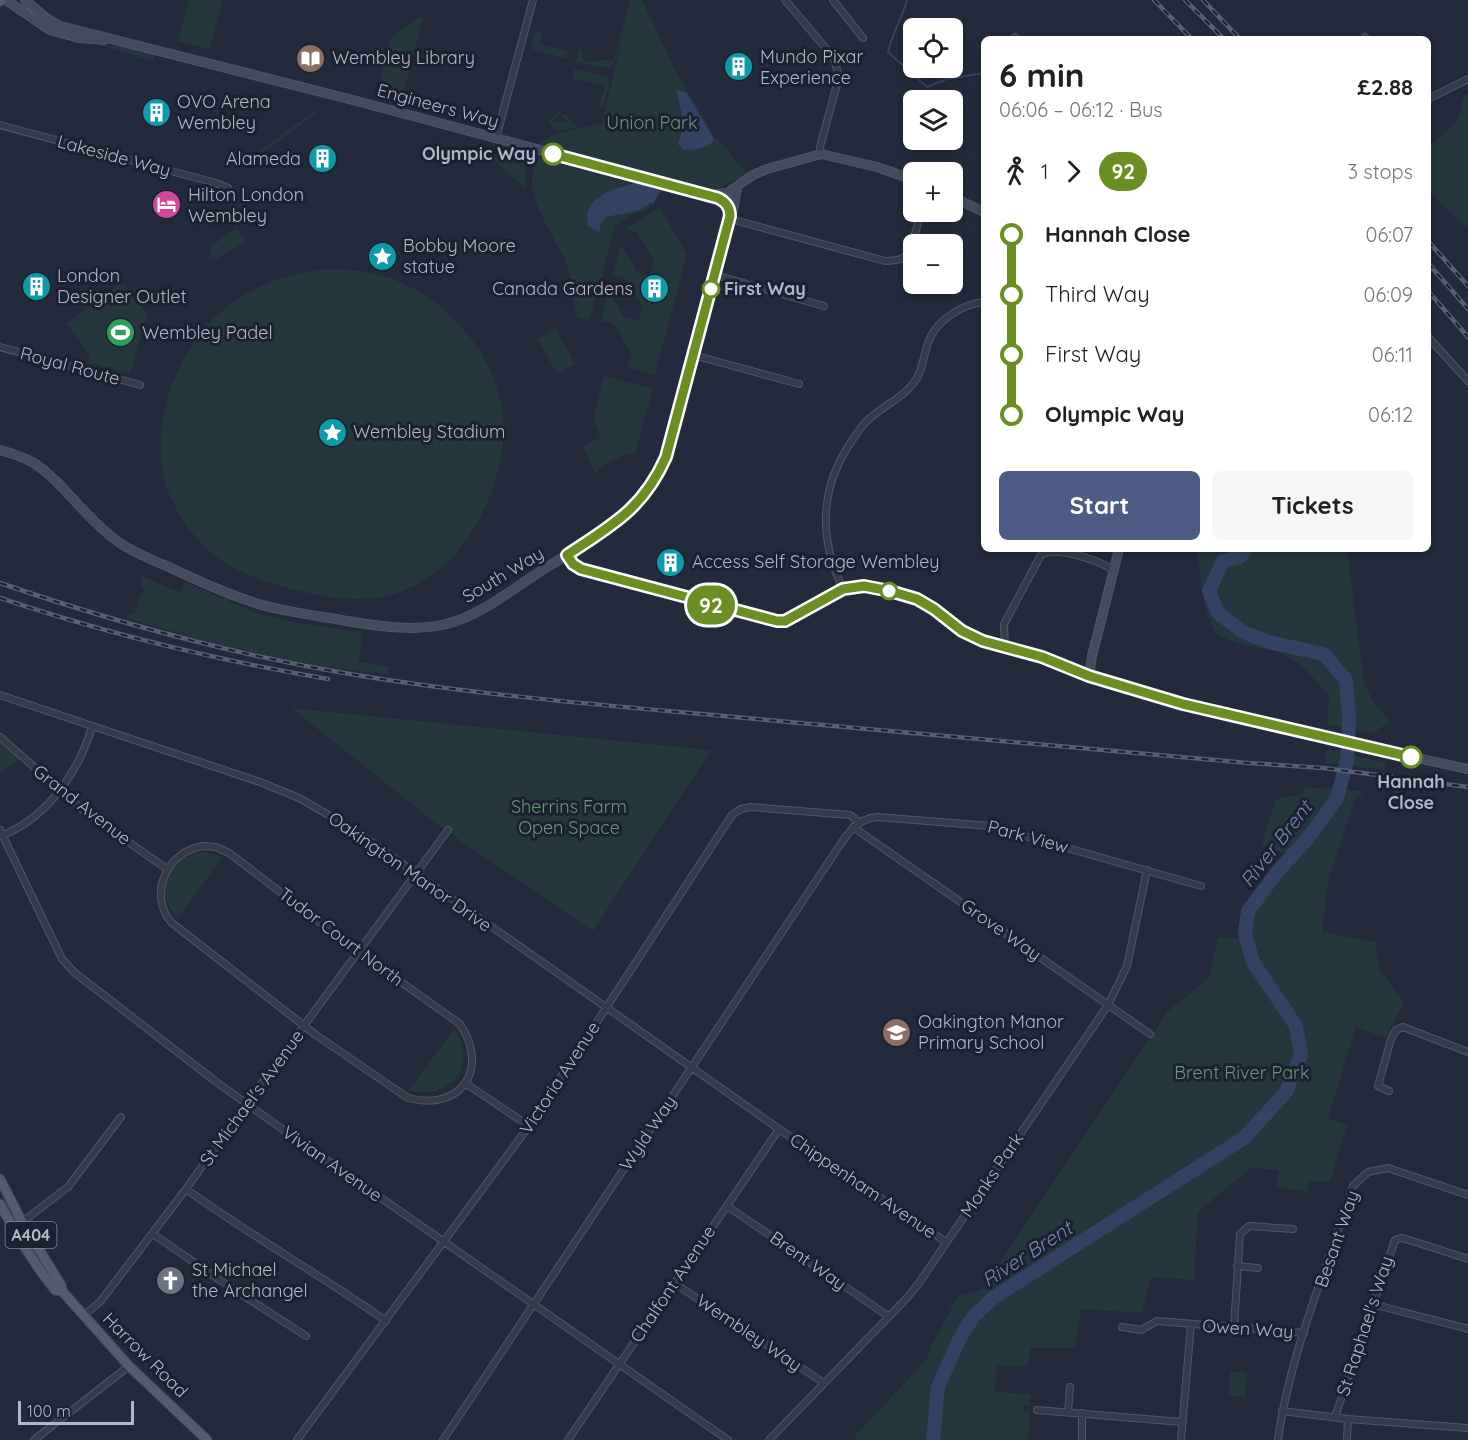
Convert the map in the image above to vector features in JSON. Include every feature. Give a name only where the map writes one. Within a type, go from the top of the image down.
[{"type":"main road","name":"Engineers Way","points":[[6,0],[50,30],[79,38],[129,42]]},
{"type":"main road","name":"Engineers Way","points":[[25,0],[60,26],[129,42],[709,195]]},
{"type":"main road","points":[[709,195],[721,195],[767,169],[821,154],[877,167],[903,176]]},
{"type":"main road","points":[[567,555],[620,520],[640,501],[666,457],[737,187]]},
{"type":"main road","points":[[709,195],[724,201],[730,210],[730,218]]},
{"type":"main road","points":[[963,202],[981,211]]},
{"type":"main road","name":"South Way","points":[[0,450],[21,457],[39,468],[103,530],[130,549],[181,573],[264,605],[383,627],[413,628],[447,624],[474,613],[567,555],[573,564],[581,569],[777,621],[785,621],[843,589],[864,586],[917,599],[962,631],[983,641],[1042,657],[1086,675],[1183,704],[1372,749],[1468,769]]},
{"type":"main road","points":[[1086,675],[1118,552]]},
{"type":"main road","name":"Harrow Road","points":[[0,1179],[22,1222],[61,1285],[62,1291],[129,1366],[206,1439]]},
{"type":"main road","name":"Harrow Road","points":[[0,1204],[40,1272],[55,1290],[62,1291]]},
{"type":"street","points":[[496,138],[533,0]]},
{"type":"street","points":[[785,0],[834,58],[839,77],[820,147],[821,154]]},
{"type":"street","points":[[833,0],[862,38]]},
{"type":"street","points":[[1431,98],[1468,79]]},
{"type":"street","name":"Lakeside Way","points":[[0,125],[228,188]]},
{"type":"street","points":[[730,218],[885,261],[902,258],[908,252],[918,222]]},
{"type":"street","points":[[715,275],[824,306]]},
{"type":"street","points":[[843,589],[836,574],[825,513],[826,497],[840,460],[863,424],[897,399],[917,378],[928,341],[937,325],[966,307],[981,302]]},
{"type":"street","points":[[1431,340],[1468,381]]},
{"type":"street","name":"Royal Route","points":[[0,347],[140,385]]},
{"type":"street","points":[[693,355],[799,384]]},
{"type":"street","points":[[1005,647],[1004,624],[1041,555],[1048,552]]},
{"type":"street","points":[[1060,552],[1103,563],[1113,570]]},
{"type":"street","name":"Oakington Manor Drive","points":[[0,695],[260,782],[299,798],[353,830],[779,1129]]},
{"type":"street","points":[[1,834],[29,819],[59,791],[74,770],[92,727]]},
{"type":"street","name":"Grand Avenue","points":[[0,737],[59,791],[105,827],[167,869]]},
{"type":"street","name":"Victoria Avenue","points":[[297,1440],[529,1126],[736,811],[751,807],[852,815],[859,822]]},
{"type":"street","name":"Park View","points":[[859,822],[872,817],[883,817],[984,824],[1201,886]]},
{"type":"street","points":[[853,827],[859,822]]},
{"type":"street","name":"Grove Way","points":[[853,827],[1150,1034]]},
{"type":"street","name":"Wyld Way","points":[[443,1440],[853,827]]},
{"type":"street","name":"St Michael's Avenue","points":[[83,1316],[100,1302],[153,1234],[246,1103],[417,875],[448,830]]},
{"type":"street","name":"Vivian Avenue","points":[[1,834],[62,959],[84,980],[246,1103],[728,1440]]},
{"type":"street","name":"Tudor Court North","points":[[167,869],[176,858],[194,847],[216,847],[229,853],[359,952],[460,1024],[469,1037],[473,1056],[465,1083]]},
{"type":"street","points":[[167,869],[161,890],[164,912],[167,917],[191,939],[372,1075],[408,1098],[422,1102],[437,1101],[452,1094],[465,1083],[529,1126]]},
{"type":"street","name":"Monks Park","points":[[769,1440],[919,1283],[1108,1005],[1127,966],[1147,870]]},
{"type":"street","points":[[1389,1091],[1379,1087],[1391,1039],[1396,1030],[1403,1027],[1468,1052]]},
{"type":"street","points":[[13,1229],[68,1187],[121,1117]]},
{"type":"street","name":"Chippenham Avenue","points":[[779,1129],[946,1242]]},
{"type":"street","name":"Chalfont Avenue","points":[[568,1440],[779,1129]]},
{"type":"street","name":"Besant Way","points":[[1278,1440],[1282,1411],[1304,1333],[1353,1186],[1368,1172],[1388,1168],[1468,1193]]},
{"type":"street","points":[[186,1189],[226,1218],[349,1294],[386,1321]]},
{"type":"street","name":"Brent Way","points":[[727,1206],[888,1316]]},
{"type":"street","points":[[1234,1327],[1239,1234],[1249,1226],[1293,1229]]},
{"type":"street","points":[[153,1234],[306,1336]]},
{"type":"street","name":"St Raphael's Way","points":[[1335,1417],[1395,1240],[1406,1239],[1468,1259]]},
{"type":"street","points":[[1237,1266],[1258,1268]]},
{"type":"street","name":"Wembley Way","points":[[674,1283],[824,1383]]},
{"type":"street","points":[[1372,1304],[1468,1329]]},
{"type":"street","name":"Owen Way","points":[[1122,1327],[1141,1330],[1157,1321],[1304,1333]]},
{"type":"street","points":[[1181,1440],[1191,1324]]},
{"type":"street","points":[[34,1440],[129,1366]]},
{"type":"street","points":[[1068,1412],[1070,1387]]},
{"type":"street","points":[[1037,1410],[1182,1422]]},
{"type":"street","points":[[1282,1411],[1348,1419],[1468,1428]]},
{"type":"street","points":[[1082,1413],[1082,1440]]},
{"type":"street","points":[[1347,1440],[1348,1419]]},
{"type":"green space","points":[[189,0],[223,0],[210,49],[178,41]]},
{"type":"green space","name":"Union Park","points":[[630,0],[642,0],[675,70],[714,136],[747,174],[715,190],[539,144],[552,135],[602,123],[622,37],[614,63],[610,67],[576,62],[580,44],[583,59],[586,62],[614,59]]},
{"type":"green space","points":[[420,17],[423,18],[400,106],[375,99],[391,37]]},
{"type":"green space","points":[[535,31],[542,32],[539,44],[568,51],[566,59],[531,49]]},
{"type":"green space","points":[[99,45],[121,46],[155,55],[153,61]]},
{"type":"green space","points":[[574,69],[608,77],[609,84],[603,108],[599,107],[605,86],[572,79]]},
{"type":"green space","points":[[1468,93],[1468,229],[1431,193],[1431,144],[1454,124]]},
{"type":"green space","points":[[562,108],[553,122],[566,122],[566,119],[561,117],[565,113],[577,127],[557,130],[551,125],[548,121]]},
{"type":"green space","points":[[315,110],[317,113],[241,169],[239,166]]},
{"type":"green space","points":[[498,152],[514,154],[524,162],[526,180],[524,188],[492,158]]},
{"type":"green space","name":"Union Park","points":[[537,158],[663,191],[647,210],[627,217],[615,225],[589,320],[577,317],[567,265],[534,197],[532,176]]},
{"type":"green space","points":[[660,208],[687,254],[655,375],[627,367],[631,353],[614,324],[601,321],[609,290],[624,317],[639,320],[642,306],[625,278],[613,275],[621,244],[637,272],[650,275],[654,261],[637,232],[625,229]]},
{"type":"green space","points":[[237,228],[246,241],[217,259],[215,257],[205,262],[212,253],[208,248]]},
{"type":"green space","name":"Wembley Stadium","points":[[324,269],[377,274],[400,282],[443,309],[477,347],[490,369],[499,393],[503,417],[500,462],[492,492],[471,533],[453,557],[430,577],[403,591],[373,598],[350,599],[317,595],[274,584],[234,568],[208,550],[196,538],[176,509],[163,471],[161,447],[168,397],[188,351],[202,331],[229,305],[254,289],[296,274]]},
{"type":"green space","points":[[122,282],[147,314],[130,374],[89,363],[89,354],[66,324]]},
{"type":"green space","points":[[556,329],[575,364],[557,374],[537,339]]},
{"type":"green space","points":[[604,376],[653,389],[635,453],[631,455],[629,453],[598,468],[596,475],[583,446],[601,437],[593,418]]},
{"type":"green space","points":[[1196,552],[1347,552],[1364,683],[1373,701],[1390,721],[1372,734],[1327,724],[1329,695],[1300,664],[1278,652],[1240,644],[1217,635],[1206,613]]},
{"type":"green space","points":[[142,576],[181,593],[185,582],[261,615],[362,632],[359,662],[389,666],[388,675],[296,662],[195,638],[127,618],[128,615],[135,613],[144,591],[140,583]]},
{"type":"green space","name":"Sherrins Farm Open Space","points":[[291,708],[711,750],[593,931],[442,828]]},
{"type":"green space","points":[[0,742],[20,759],[0,773]]},
{"type":"green space","points":[[1326,750],[1386,762],[1385,770],[1325,763]]},
{"type":"green space","name":"Brent River Park","points":[[1304,787],[1361,791],[1362,795],[1356,797],[1328,881],[1322,932],[1376,942],[1379,969],[1404,1002],[1386,1038],[1356,1027],[1328,1118],[1347,1125],[1330,1182],[1309,1181],[1308,1192],[1277,1187],[1279,1170],[1251,1168],[1198,1212],[1194,1280],[1151,1277],[1142,1313],[1081,1309],[1075,1348],[1031,1348],[1027,1366],[997,1366],[995,1391],[1031,1395],[1030,1406],[1024,1405],[1023,1412],[1030,1412],[1028,1440],[855,1440],[855,1436],[926,1360],[958,1296],[981,1290],[1168,1011],[1209,978],[1218,937],[1251,939],[1252,911],[1281,874],[1285,853],[1261,846],[1276,800],[1301,795]]},
{"type":"green space","points":[[204,852],[222,857],[178,919],[170,909],[166,898],[168,877],[173,867],[181,860],[192,854]]},
{"type":"green space","points":[[454,1029],[461,1042],[464,1055],[457,1077],[437,1091],[424,1093],[409,1090]]},
{"type":"green space","points":[[1230,1371],[1247,1373],[1245,1397],[1229,1396]]},
{"type":"water","points":[[676,90],[686,92],[714,139],[708,145],[683,150],[678,144],[684,123]]},
{"type":"water","points":[[635,183],[660,190],[653,204],[606,217],[600,225],[600,232],[588,226],[587,216],[594,201],[617,188]]},
{"type":"waterway","points":[[907,0],[888,52],[927,87],[947,79],[981,73]]},
{"type":"waterway","name":"River Brent","points":[[933,1440],[938,1387],[960,1338],[973,1317],[993,1298],[1244,1138],[1286,1092],[1301,1054],[1296,1026],[1253,962],[1245,934],[1248,911],[1278,871],[1309,837],[1337,798],[1347,761],[1349,719],[1346,680],[1324,654],[1269,642],[1243,632],[1218,613],[1209,591],[1223,561],[1240,557],[1244,552]]},
{"type":"railway","points":[[1154,0],[1189,36]]},
{"type":"railway","points":[[1185,0],[1221,36]]},
{"type":"railway","points":[[1203,0],[1237,36]]},
{"type":"railway","points":[[1431,244],[1468,286]]},
{"type":"railway","points":[[1431,266],[1468,309]]},
{"type":"railway","points":[[1431,294],[1468,337]]},
{"type":"railway","points":[[0,583],[129,624],[217,647],[305,666],[402,682],[610,706],[1324,768],[1468,787]]},
{"type":"railway","points":[[0,598],[162,645],[328,679]]},
{"type":"bus line","name":"92","points":[[553,154],[718,198],[724,201],[730,210],[666,457],[651,485],[629,512],[567,555],[573,564],[581,569],[777,621],[785,621],[843,589],[864,586],[890,591],[917,599],[962,631],[983,641],[1042,657],[1089,676],[1183,704],[1411,757]]},
{"type":"place","name":"Wembley Library","points":[[311,58]]},
{"type":"place","name":"Mundo Pixar Experience","points":[[739,67]]},
{"type":"place","name":"OVO Arena Wembley","points":[[156,112]]},
{"type":"place","name":"Olympic Way","points":[[553,154]]},
{"type":"place","name":"Alameda","points":[[322,159]]},
{"type":"place","name":"Hilton London Wembley","points":[[167,205]]},
{"type":"place","name":"Bobby Moore statue","points":[[382,256]]},
{"type":"place","name":"London Designer Outlet","points":[[36,286]]},
{"type":"place","name":"Canada Gardens","points":[[654,289]]},
{"type":"place","name":"First Way","points":[[711,289]]},
{"type":"place","name":"Wembley Padel","points":[[121,333]]},
{"type":"place","name":"Wembley Stadium","points":[[332,432]]},
{"type":"place","name":"Access Self Storage Wembley","points":[[671,562]]},
{"type":"place","name":"Hannah Close","points":[[1411,757]]},
{"type":"place","name":"Oakington Manor Primary School","points":[[897,1032]]},
{"type":"place","name":"St Michael the Archangel","points":[[171,1280]]}]
